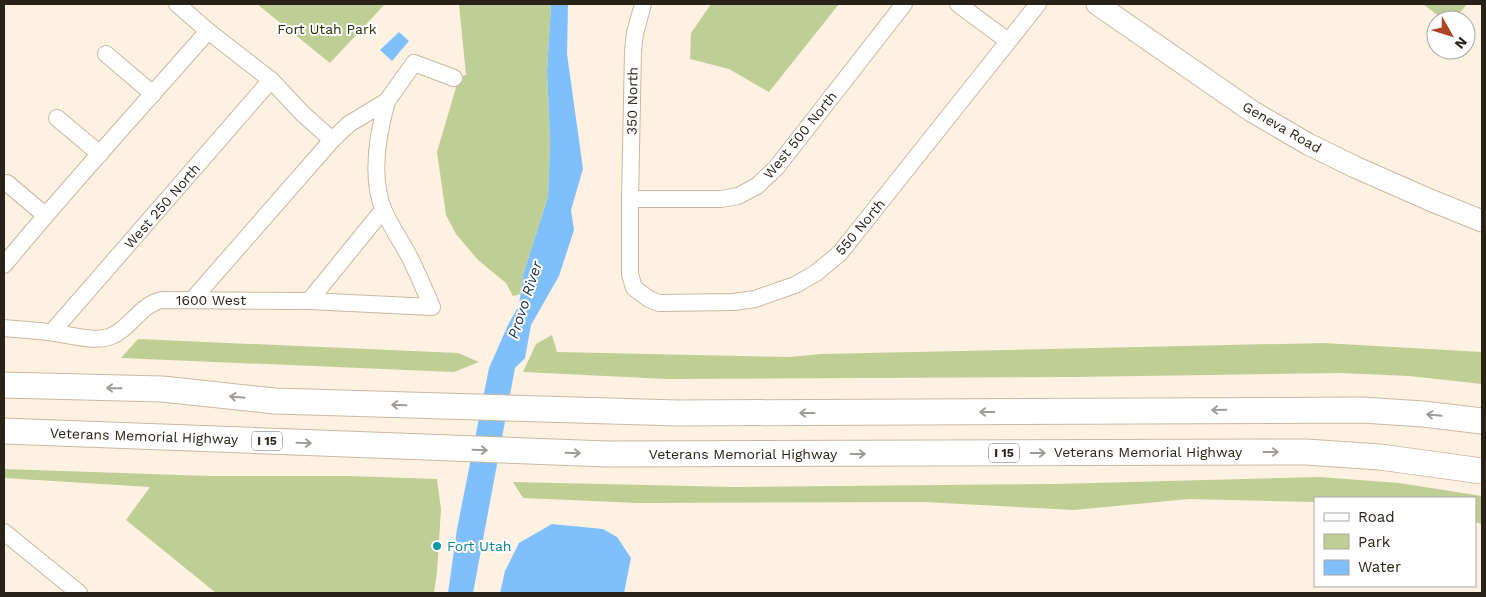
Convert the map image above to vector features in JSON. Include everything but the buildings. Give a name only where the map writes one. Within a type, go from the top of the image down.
[{"type":"highway","points":[[4,385],[162,389],[275,401],[535,410],[678,413],[1362,410],[1423,414],[1482,421]]},
{"type":"highway","name":"Veterans Memorial Highway","points":[[4,431],[436,448],[682,455],[1283,452],[1380,457],[1482,471]]},
{"type":"main road","name":"Geneva Road","points":[[1098,4],[1253,112],[1308,144],[1363,171],[1482,221]]},
{"type":"street","points":[[176,4],[271,80],[303,114],[332,140]]},
{"type":"street","name":"350 North","points":[[630,199],[633,51],[635,33],[643,4]]},
{"type":"street","name":"West 500 North","points":[[630,199],[721,199],[738,196],[757,186],[776,168],[904,4]]},
{"type":"street","points":[[958,4],[1008,41]]},
{"type":"street","name":"550 North","points":[[630,199],[630,274],[634,288],[649,300],[659,303],[734,302],[755,299],[795,284],[816,273],[840,253],[1038,4]]},
{"type":"street","points":[[4,265],[45,215],[208,31]]},
{"type":"street","points":[[106,54],[153,94]]},
{"type":"street","points":[[309,301],[383,210],[376,164],[379,129],[387,101],[414,63],[454,78]]},
{"type":"street","name":"West 250 North","points":[[52,332],[271,80]]},
{"type":"street","points":[[194,299],[332,140],[349,124],[387,101]]},
{"type":"street","points":[[57,118],[100,154]]},
{"type":"street","points":[[7,183],[45,215]]},
{"type":"street","name":"1600 West","points":[[4,328],[96,338],[108,337],[118,332],[155,301],[194,299],[309,301],[432,307],[411,259],[383,210]]},
{"type":"street","points":[[4,532],[79,593]]},
{"type":"green space","name":"Fort Utah Park","points":[[257,4],[385,4],[330,63]]},
{"type":"green space","points":[[459,4],[551,4],[547,71],[550,143],[548,197],[523,275],[520,294],[513,296],[506,283],[478,260],[456,234],[446,215],[437,152],[459,77],[466,75]]},
{"type":"green space","points":[[711,4],[839,4],[769,92],[729,69],[690,59],[691,33]]},
{"type":"green space","points":[[1423,4],[1467,4],[1462,10],[1431,10]]},
{"type":"green space","points":[[552,335],[557,352],[789,357],[821,354],[1323,343],[1482,352],[1482,384],[1409,376],[1340,373],[1075,377],[667,379],[523,372],[536,344]]},
{"type":"green space","points":[[138,339],[458,353],[479,362],[454,372],[121,358]]},
{"type":"green space","points":[[4,469],[210,476],[348,476],[437,479],[441,509],[434,593],[216,593],[126,520],[150,487],[4,478]]},
{"type":"green space","points":[[1320,477],[1399,483],[1482,496],[1482,524],[1476,522],[1476,497],[1314,497],[1314,502],[1189,499],[1074,510],[924,502],[638,503],[523,498],[513,482],[734,487],[1055,484]]},
{"type":"water","name":"Provo River","points":[[551,4],[568,4],[567,54],[583,169],[571,210],[574,230],[559,276],[531,325],[525,358],[515,368],[473,593],[448,593],[457,529],[489,368],[519,305],[523,275],[548,197],[550,143],[547,71]]},
{"type":"water","points":[[399,32],[409,41],[392,61],[380,50]]},
{"type":"water","points":[[552,524],[603,529],[617,537],[631,558],[624,593],[500,593],[505,571],[519,543]]},
{"type":"place","name":"Fort Utah","points":[[437,546]]}]
